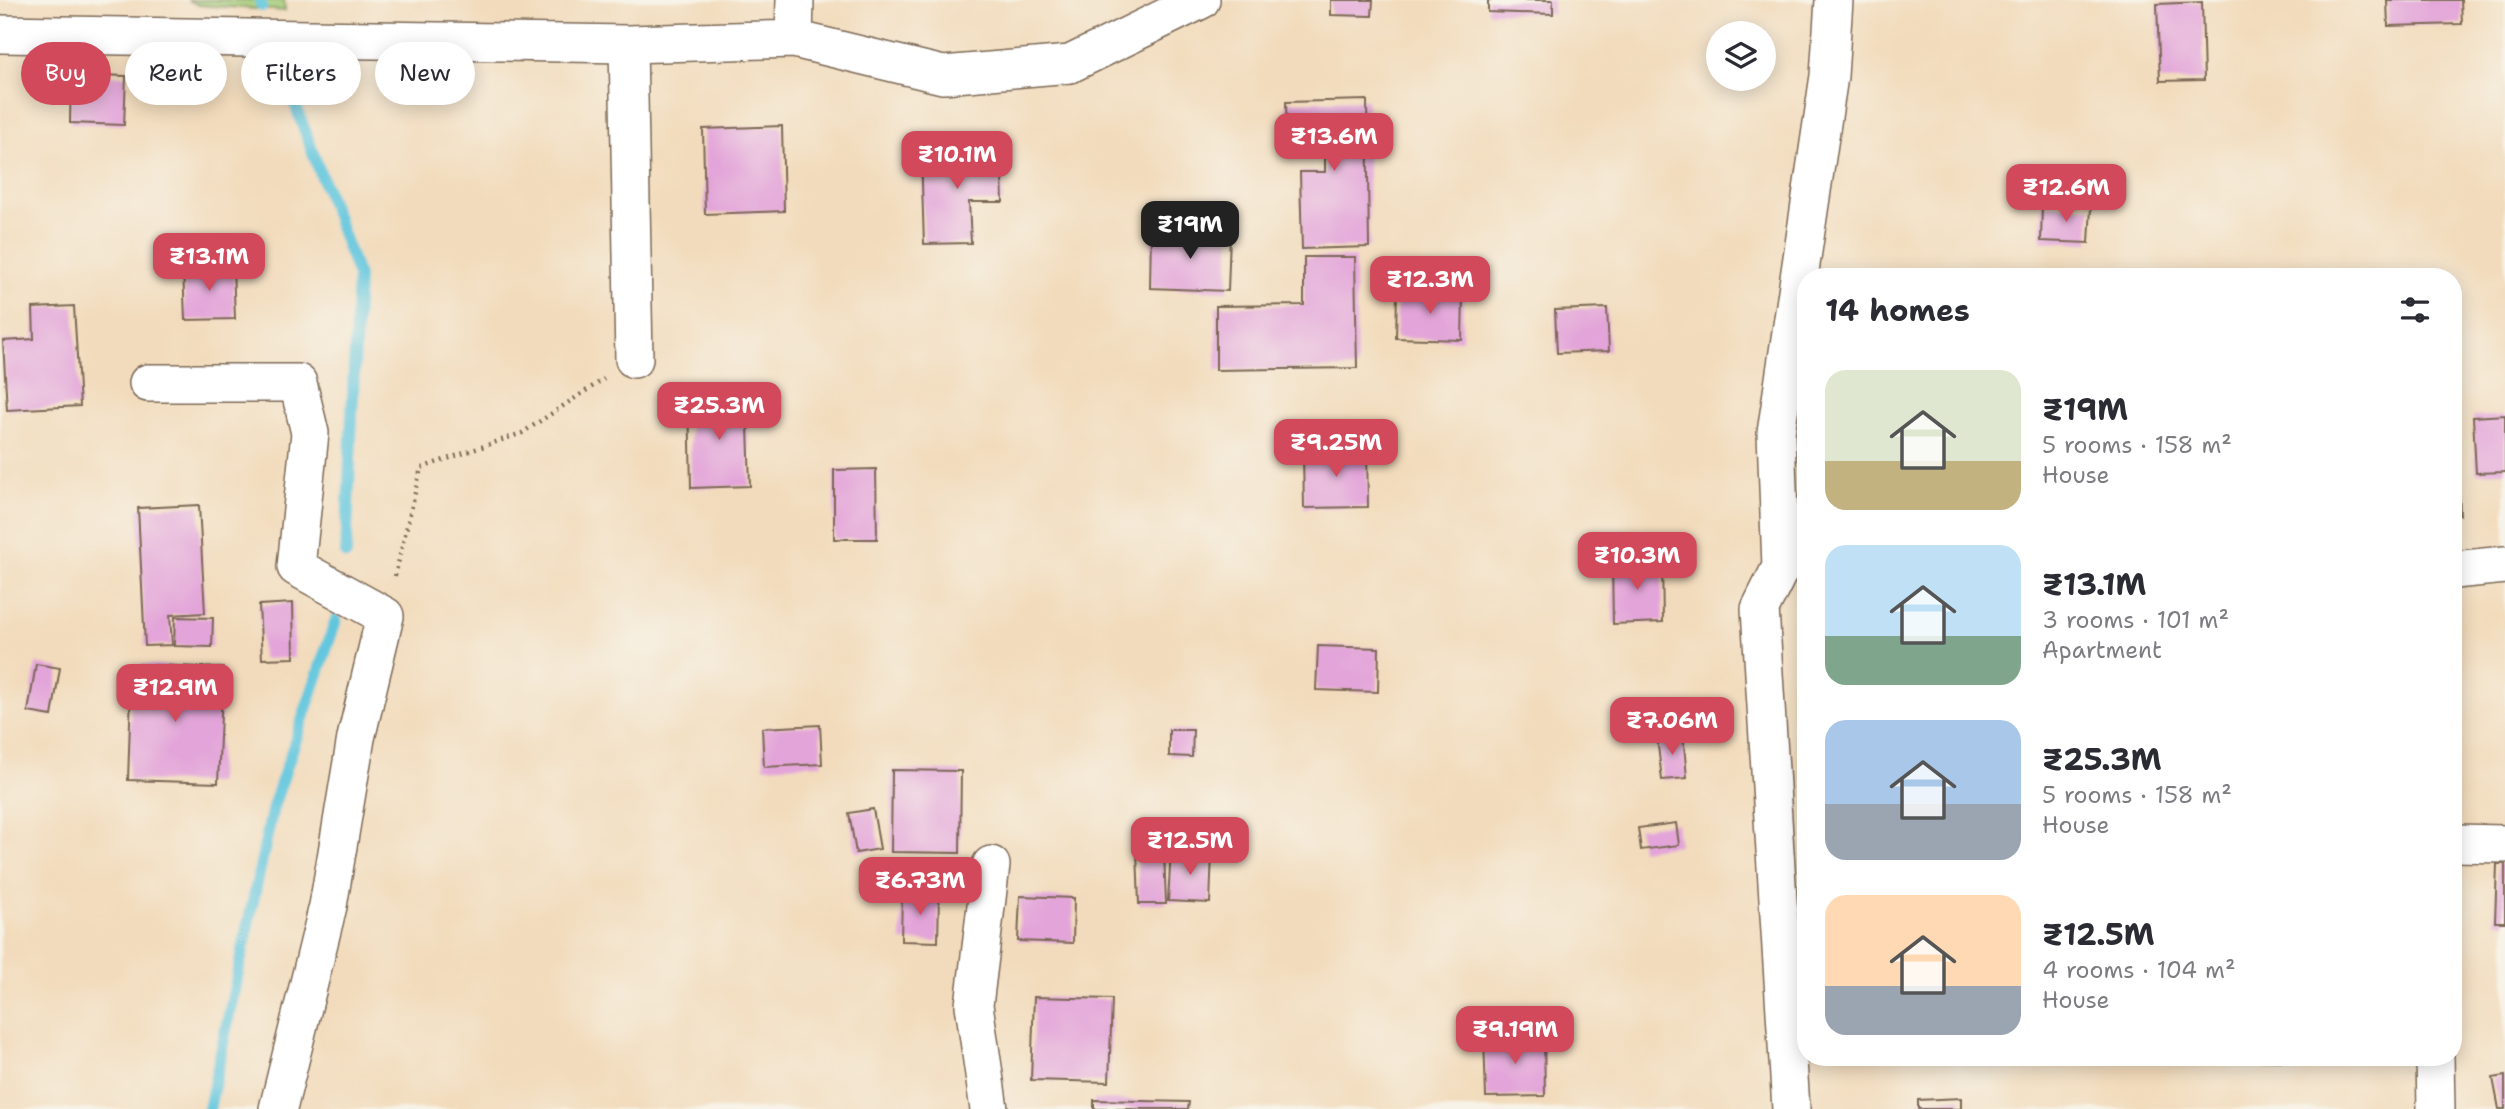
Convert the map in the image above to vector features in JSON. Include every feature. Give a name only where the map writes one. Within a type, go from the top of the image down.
[{"type":"street","points":[[794,0],[794,39]]},
{"type":"street","points":[[0,34],[628,44],[794,39],[943,75],[1070,64],[1202,0]]},
{"type":"street","points":[[1800,268],[1829,76],[1834,0]]},
{"type":"street","points":[[628,44],[634,359]]},
{"type":"street","points":[[1791,1109],[1760,609],[1793,560],[1776,433],[1797,292]]},
{"type":"street","points":[[148,383],[298,383],[310,433],[296,567],[385,616],[356,737],[328,906],[278,1109]]},
{"type":"street","points":[[2462,569],[2505,565]]},
{"type":"street","points":[[2462,843],[2505,844]]},
{"type":"street","points":[[989,1109],[974,1005],[991,865]]},
{"type":"street","points":[[2435,1066],[2436,1109]]},
{"type":"path","points":[[385,616],[421,468],[522,433],[634,359]]},
{"type":"green space","points":[[188,0],[284,0],[285,11],[199,5]]},
{"type":"building","points":[[1331,0],[1373,0],[1372,16],[1331,15]]},
{"type":"building","points":[[1488,0],[1553,0],[1553,14],[1488,12]]},
{"type":"building","points":[[2387,0],[2461,0],[2462,24],[2388,26]]},
{"type":"building","points":[[2202,2],[2204,80],[2160,81],[2157,4]]},
{"type":"building","points":[[111,75],[125,76],[124,125],[70,123],[70,105],[111,105]]},
{"type":"building","points":[[1367,100],[1369,247],[1302,249],[1300,172],[1325,172],[1325,141],[1287,142],[1286,102]]},
{"type":"building","points":[[782,126],[784,211],[705,214],[703,129]]},
{"type":"building","points":[[1001,148],[1003,202],[969,202],[971,243],[924,244],[921,152]]},
{"type":"building","points":[[2042,205],[2091,207],[2089,243],[2041,241]]},
{"type":"building","points":[[1151,232],[1230,235],[1228,291],[1150,288]]},
{"type":"building","points":[[1304,257],[1355,257],[1357,368],[1216,370],[1216,306],[1304,305]]},
{"type":"building","points":[[233,266],[235,319],[185,320],[183,267]]},
{"type":"building","points":[[1397,292],[1463,294],[1462,340],[1396,338]]},
{"type":"building","points":[[74,306],[80,406],[7,410],[3,341],[34,339],[33,308]]},
{"type":"building","points":[[1607,308],[1609,351],[1557,353],[1555,310]]},
{"type":"building","points":[[747,396],[750,486],[691,488],[689,398]]},
{"type":"building","points":[[2505,415],[2505,472],[2476,473],[2473,417]]},
{"type":"building","points":[[1367,450],[1368,507],[1304,508],[1303,452]]},
{"type":"building","points":[[876,469],[877,539],[834,539],[834,470]]},
{"type":"building","points":[[199,505],[205,613],[170,615],[172,645],[145,646],[138,508]]},
{"type":"building","points":[[1662,560],[1663,622],[1613,624],[1612,561]]},
{"type":"building","points":[[293,603],[294,658],[262,659],[259,605]]},
{"type":"building","points":[[175,617],[213,618],[212,647],[174,646]]},
{"type":"building","points":[[1318,646],[1379,648],[1378,692],[1316,690]]},
{"type":"building","points":[[36,664],[60,668],[52,716],[28,712]]},
{"type":"building","points":[[132,664],[223,668],[218,783],[128,780]]},
{"type":"building","points":[[820,725],[822,764],[764,767],[762,728]]},
{"type":"building","points":[[1169,730],[1193,730],[1192,757],[1169,756]]},
{"type":"building","points":[[1683,734],[1687,778],[1662,780],[1657,737]]},
{"type":"building","points":[[892,770],[961,771],[960,853],[891,852]]},
{"type":"building","points":[[873,809],[880,849],[856,853],[849,813]]},
{"type":"building","points":[[1676,823],[1679,845],[1641,850],[1638,828]]},
{"type":"building","points":[[1171,850],[1212,852],[1210,903],[1168,901]]},
{"type":"building","points":[[1137,851],[1164,851],[1166,904],[1139,904]]},
{"type":"building","points":[[2497,864],[2505,864],[2505,922],[2495,922]]},
{"type":"building","points":[[902,893],[939,894],[938,942],[901,941]]},
{"type":"building","points":[[1020,896],[1074,898],[1073,943],[1018,941]]},
{"type":"building","points":[[1034,997],[1112,999],[1109,1082],[1031,1080]]},
{"type":"building","points":[[1544,1036],[1545,1096],[1486,1097],[1484,1037]]},
{"type":"building","points":[[2505,1076],[2505,1109],[2499,1109],[2493,1078]]},
{"type":"building","points":[[1961,1098],[1961,1109],[1918,1109],[1918,1100]]},
{"type":"building","points":[[1094,1100],[1189,1102],[1188,1109],[1094,1109]]},
{"type":"waterway","points":[[260,0],[262,6]]},
{"type":"waterway","points":[[295,105],[358,276],[346,554]]},
{"type":"waterway","points":[[209,1109],[273,807],[336,620]]}]
